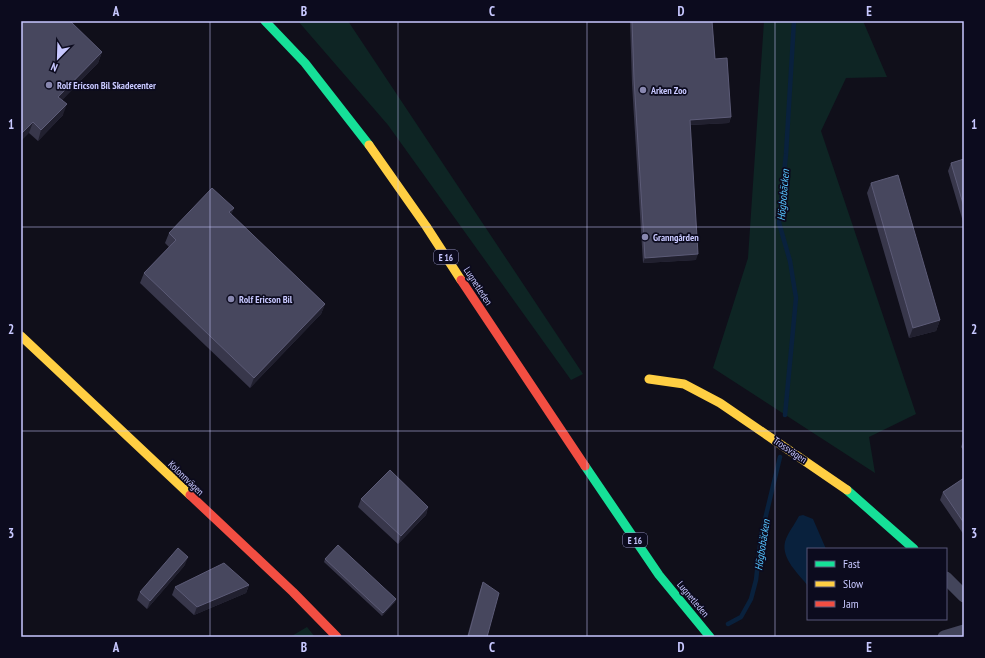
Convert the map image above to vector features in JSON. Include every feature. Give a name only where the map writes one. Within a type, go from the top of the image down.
[{"type":"main road","name":"Lugnetleden","points":[[265,21],[305,63],[368,144],[426,226],[526,379],[659,575],[710,637]]},
{"type":"main road","name":"Kolonnvägen","points":[[21,336],[293,592],[336,637]]},
{"type":"main road","name":"Trossvägen","points":[[649,379],[684,384],[720,403],[811,464],[859,499],[913,548]]},
{"type":"main road","name":"Lugnetleden","points":[[659,575],[681,616]]},
{"type":"street","points":[[947,579],[964,596]]},
{"type":"street","points":[[944,637],[964,631]]},
{"type":"green space","points":[[298,21],[348,21],[583,374],[571,380],[388,125]]},
{"type":"green space","points":[[764,21],[863,21],[887,77],[846,78],[821,131],[916,414],[869,437],[875,473],[713,368],[748,258]]},
{"type":"green space","points":[[307,627],[315,637],[290,637]]},
{"type":"water","points":[[803,515],[813,519],[826,548],[807,548],[807,585],[788,560],[784,548],[789,532],[799,516]]},
{"type":"building","name":"Rolf Ericson Bil Skadecenter","points":[[21,21],[70,21],[102,52],[58,97],[67,104],[41,130],[33,122],[21,134]]},
{"type":"building","points":[[632,21],[712,21],[715,59],[727,58],[731,117],[690,120],[698,254],[645,258]]},
{"type":"building","points":[[964,159],[964,207],[951,163]]},
{"type":"building","points":[[898,175],[940,320],[913,328],[871,183]]},
{"type":"building","name":"Rolf Ericson Bil","points":[[212,188],[234,208],[229,212],[325,304],[254,378],[144,273],[176,240],[169,233]]},
{"type":"building","points":[[390,470],[428,507],[401,536],[361,499]]},
{"type":"building","points":[[964,478],[964,523],[943,492]]},
{"type":"building","points":[[338,545],[396,599],[383,613],[325,559]]},
{"type":"building","points":[[178,548],[188,557],[150,601],[140,592]]},
{"type":"building","points":[[224,563],[249,585],[197,607],[175,587]]},
{"type":"building","points":[[483,582],[499,593],[487,637],[468,637]]},
{"type":"waterway","name":"Högbobäcken","points":[[785,415],[796,298],[790,261],[779,223],[786,154],[794,21]]},
{"type":"waterway","name":"Högbobäcken","points":[[728,624],[741,617],[751,599],[756,580],[761,536],[780,457]]},
{"type":"traffic: fast","points":[[265,21],[305,63],[369,145]]},
{"type":"traffic: fast","points":[[585,466],[659,575],[710,637]]},
{"type":"traffic: fast","points":[[847,490],[913,548]]},
{"type":"traffic: slow","points":[[369,145],[426,226],[461,280]]},
{"type":"traffic: slow","points":[[21,336],[190,495]]},
{"type":"traffic: slow","points":[[649,379],[684,384],[720,403],[847,490]]},
{"type":"traffic: jam","points":[[461,280],[585,466]]},
{"type":"traffic: jam","points":[[190,495],[293,592],[337,637]]},
{"type":"place","name":"Rolf Ericson Bil Skadecenter","points":[[49,85]]},
{"type":"place","name":"Arken Zoo","points":[[643,90]]},
{"type":"place","name":"Granngården","points":[[645,237]]},
{"type":"place","name":"Rolf Ericson Bil","points":[[231,299]]}]
